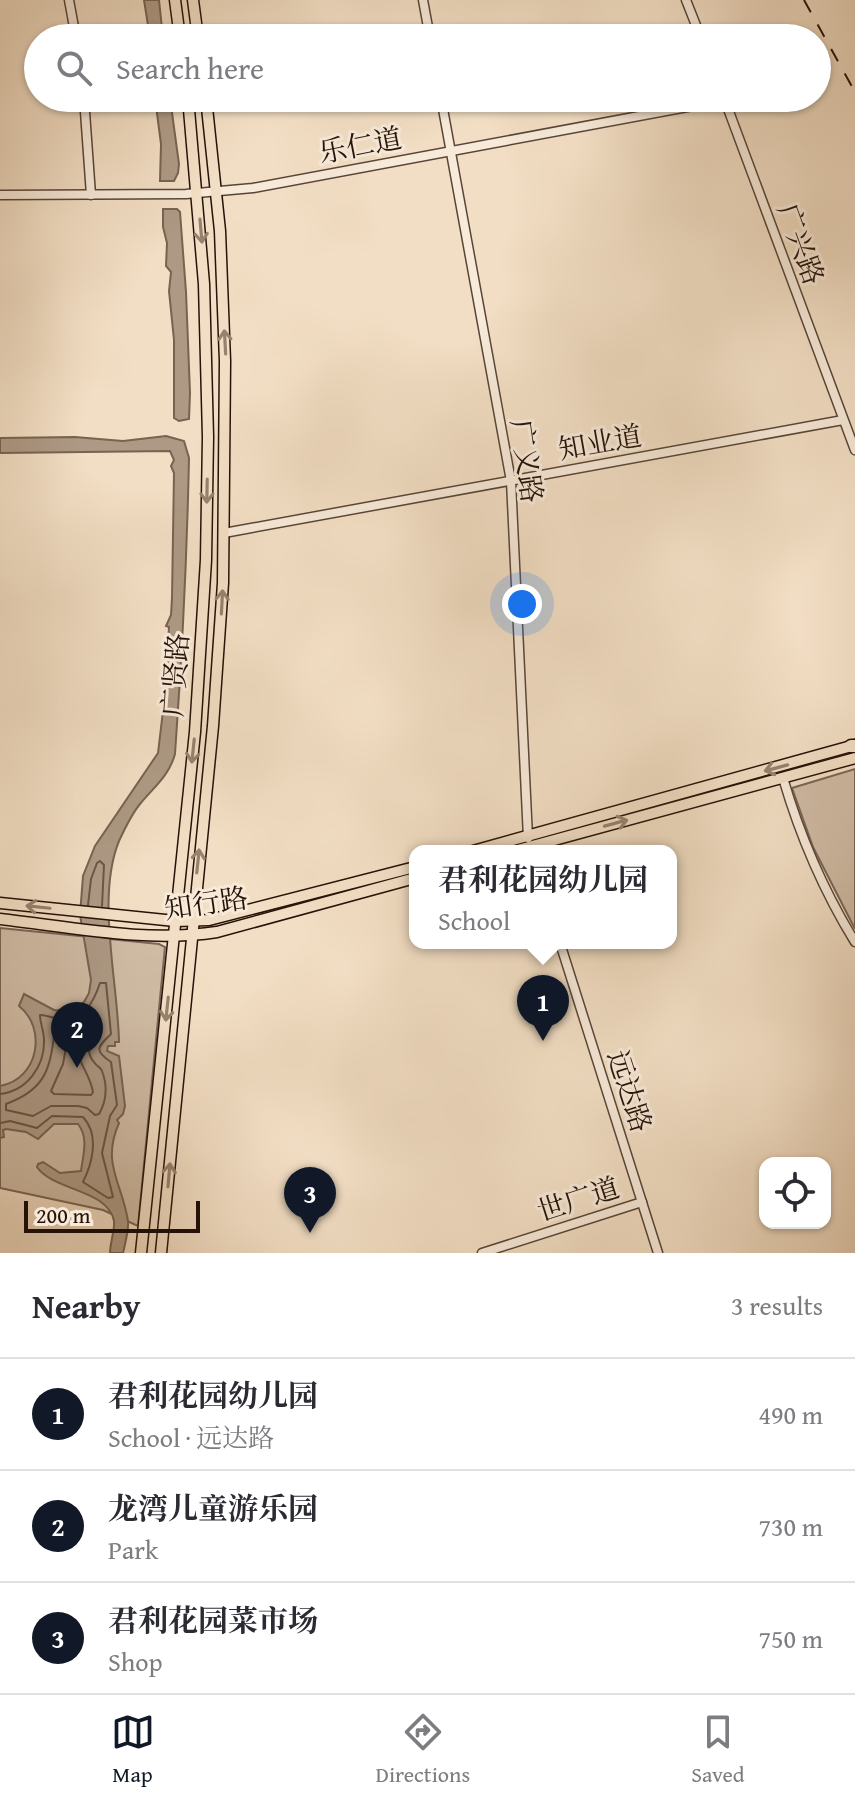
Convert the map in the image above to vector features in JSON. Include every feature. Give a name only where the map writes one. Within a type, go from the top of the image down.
[{"type":"main road","points":[[175,0],[178,24]]},
{"type":"main road","points":[[193,0],[196,24]]},
{"type":"main road","name":"广贤路","points":[[141,1253],[195,732],[206,560],[206,339],[198,194],[189,112]]},
{"type":"main road","name":"广贤路","points":[[161,1253],[218,674],[224,533],[225,361],[217,192],[208,112]]},
{"type":"main road","points":[[529,845],[854,752]]},
{"type":"main road","points":[[529,845],[783,778],[854,752]]},
{"type":"main road","name":"知行路","points":[[0,903],[193,921],[225,917],[409,869]]},
{"type":"main road","name":"知行路","points":[[0,919],[116,932],[192,935],[217,932],[409,880]]},
{"type":"street","points":[[69,0],[73,24]]},
{"type":"street","points":[[423,0],[427,24]]},
{"type":"street","points":[[686,0],[695,24]]},
{"type":"street","points":[[85,112],[91,195]]},
{"type":"street","name":"广义路","points":[[443,112],[511,481],[529,845]]},
{"type":"street","name":"乐仁道","points":[[0,195],[198,194],[253,188],[656,112]]},
{"type":"street","name":"广兴路","points":[[729,112],[855,450]]},
{"type":"street","name":"知业道","points":[[224,533],[843,420]]},
{"type":"street","points":[[783,778],[813,866],[855,942]]},
{"type":"street","name":"远达路","points":[[562,949],[658,1253]]},
{"type":"street","name":"世广道","points":[[482,1253],[642,1202]]},
{"type":"shaded area","points":[[855,769],[855,929],[813,847],[792,788]]},
{"type":"shaded area","points":[[0,928],[165,947],[138,1226],[103,1210],[0,1188]]},
{"type":"water","points":[[144,0],[159,0],[162,24],[148,24]]},
{"type":"water","points":[[157,112],[172,112],[179,164],[174,181],[160,181],[161,144]]},
{"type":"water","points":[[163,209],[177,209],[180,212],[190,393],[189,419],[179,421],[174,418],[171,272],[166,266]]},
{"type":"water","points":[[166,436],[184,441],[189,458],[178,717],[175,754],[169,769],[126,826],[112,863],[110,940],[119,1042],[108,1046],[107,1051],[119,1056],[125,1106],[117,1120],[112,1162],[128,1225],[123,1253],[110,1253],[114,1221],[110,1210],[91,1196],[55,1181],[37,1167],[43,1162],[60,1173],[81,1171],[84,1141],[78,1124],[54,1124],[38,1139],[26,1132],[6,1129],[3,1130],[4,1137],[0,1138],[0,1086],[23,1074],[35,1052],[33,1027],[28,1015],[19,1006],[24,994],[54,1010],[63,1011],[75,1009],[89,993],[91,980],[80,915],[83,876],[95,846],[158,753],[165,694],[164,647],[168,644],[169,627],[166,626],[171,615],[172,598],[174,473],[171,466],[174,460],[170,451],[0,453],[0,438],[75,437],[123,441]]},
{"type":"railway","points":[[804,0],[817,24]]},
{"type":"railway","points":[[831,49],[855,92]]},
{"type":"place","name":"君利花园幼儿园","points":[[543,1041]]},
{"type":"place","name":"龙湾儿童游乐园","points":[[77,1068]]},
{"type":"place","name":"君利花园菜市场","points":[[310,1233]]}]
